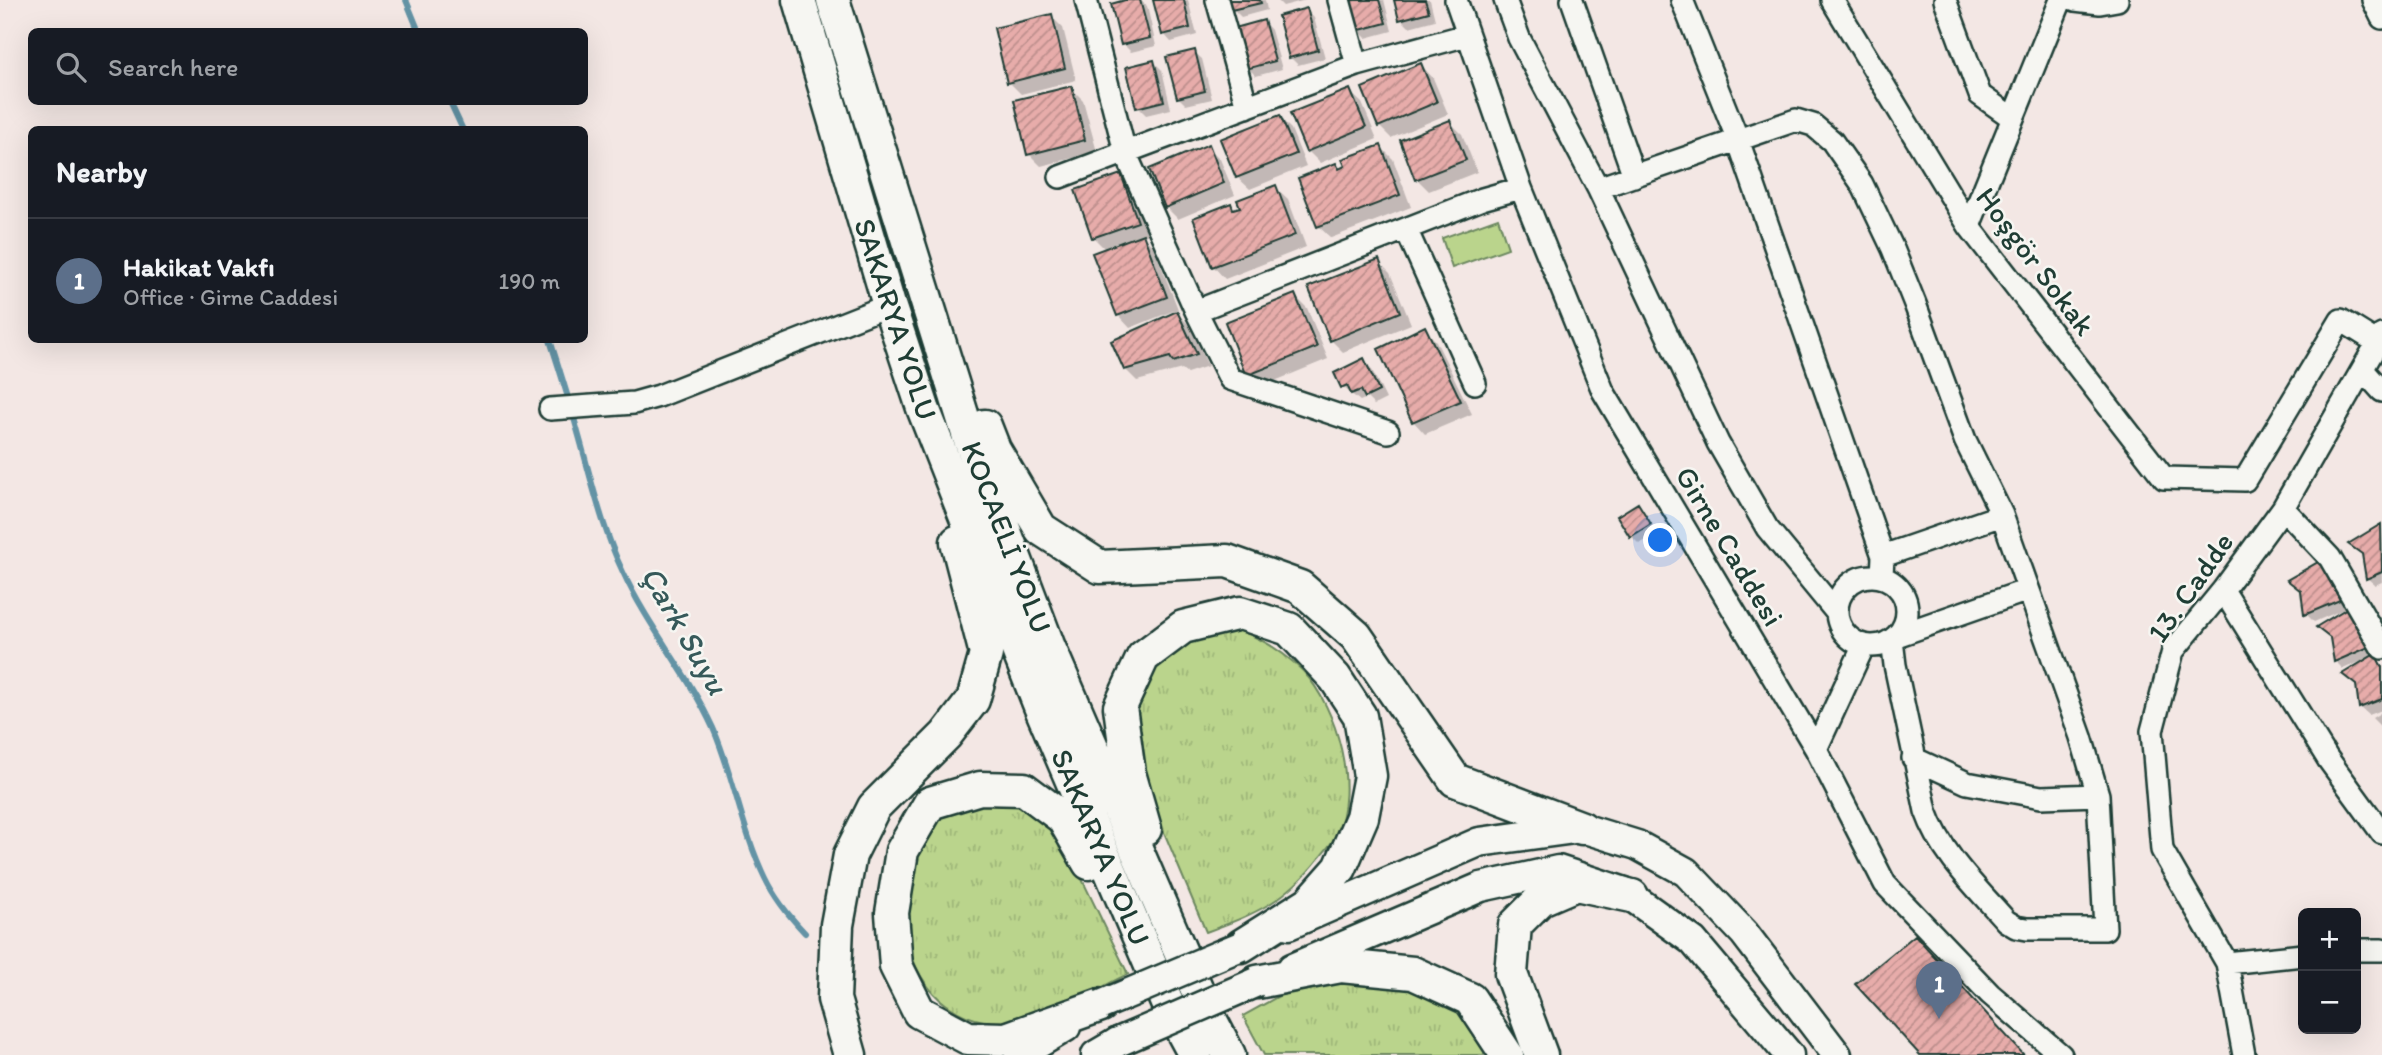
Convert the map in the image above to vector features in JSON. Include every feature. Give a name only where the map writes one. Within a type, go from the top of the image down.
[{"type":"highway","name":"SAKARYA YOLU","points":[[799,0],[888,305],[923,408],[1040,706],[1165,997],[1195,1055]]},
{"type":"highway","name":"KOCAELİ YOLU","points":[[833,0],[969,437],[1048,645],[1207,1013],[1229,1055]]},
{"type":"highway","points":[[877,139],[994,449],[1041,529],[1100,567],[1227,561],[1300,587],[1356,636],[1455,780],[1582,828]]},
{"type":"highway","points":[[850,1055],[834,999],[837,925],[850,855],[874,807],[946,736],[973,700],[986,654],[923,408]]},
{"type":"highway","points":[[1178,944],[1129,773],[1120,707],[1143,657],[1182,626],[1240,613],[1289,629],[1335,678],[1360,716],[1370,776],[1362,817],[1340,868],[1309,903],[1241,946]]},
{"type":"highway","points":[[1101,1005],[1006,1039],[968,1038],[919,1013],[896,966],[892,913],[902,851],[930,803],[980,788],[1024,789],[1063,818],[1165,997],[1188,1055]]},
{"type":"highway","points":[[1541,1055],[1511,974],[1515,925],[1541,899],[1576,884],[1632,896]]},
{"type":"highway","points":[[1257,982],[1341,966],[1413,973],[1470,999],[1507,1055]]},
{"type":"highway","points":[[1207,1013],[1245,1055]]},
{"type":"main road","points":[[1019,1055],[1101,1005],[1479,842],[1582,828],[1637,845],[1686,872],[1744,933],[1837,1055]]},
{"type":"main road","points":[[1106,1051],[1257,982],[1481,887],[1558,870],[1625,891],[1693,941],[1788,1055]]},
{"type":"street","points":[[1086,0],[1125,152],[1196,312],[1230,379],[1388,432]]},
{"type":"street","points":[[1217,0],[1247,107]]},
{"type":"street","points":[[1339,0],[1357,65]]},
{"type":"street","name":"Girne Caddesi","points":[[1456,0],[1521,188],[1603,391],[1816,749],[1885,884],[1990,995],[2061,1055]]},
{"type":"street","points":[[1505,0],[1519,38],[1598,188],[1718,443],[1767,528],[1837,613]]},
{"type":"street","points":[[1572,0],[1634,176]]},
{"type":"street","points":[[1598,188],[1634,176],[1738,140],[1796,120],[1813,125],[1832,141],[1861,184],[1893,249],[1965,440],[2002,515],[2081,737],[2098,795],[2105,929],[2015,927],[2006,921],[1943,846],[1933,830],[1913,758],[1895,665],[1895,637],[1907,618],[1905,597],[1891,581],[1883,566],[1738,140],[1682,0]]},
{"type":"street","name":"Hoşgör Sokak","points":[[1832,0],[1969,226],[2164,478],[2245,480],[2341,320],[2380,339]]},
{"type":"street","points":[[1945,0],[1980,96],[2011,117]]},
{"type":"street","points":[[1969,226],[2011,117],[2061,0]]},
{"type":"street","points":[[2075,0],[2117,0]]},
{"type":"street","points":[[2373,0],[2382,18]]},
{"type":"street","points":[[1060,177],[1357,65],[1467,35]]},
{"type":"street","points":[[1196,312],[1482,199],[1521,188]]},
{"type":"street","points":[[1406,229],[1475,383]]},
{"type":"street","points":[[550,409],[634,403],[686,386],[888,305]]},
{"type":"street","name":"13. Cadde","points":[[2244,1055],[2227,963],[2162,850],[2152,731],[2174,651],[2283,508],[2380,339]]},
{"type":"street","points":[[2363,370],[2382,391]]},
{"type":"street","points":[[2283,508],[2330,558],[2382,648]]},
{"type":"street","points":[[2002,515],[1850,583],[1842,591],[1837,613],[1839,624],[1846,634],[1864,645],[1874,646],[2028,590]]},
{"type":"street","points":[[2223,590],[2328,759],[2382,833]]},
{"type":"street","points":[[1816,749],[1864,645]]},
{"type":"street","points":[[1913,758],[1967,783],[2041,797],[2098,795]]},
{"type":"street","points":[[2361,950],[2382,950]]},
{"type":"street","points":[[2227,963],[2298,956]]},
{"type":"green space","points":[[1498,218],[1508,248],[1452,268],[1442,238]]},
{"type":"green space","points":[[1236,629],[1263,641],[1296,664],[1326,706],[1335,727],[1345,773],[1343,817],[1336,836],[1295,885],[1255,912],[1206,932],[1134,761],[1127,681],[1147,647]]},
{"type":"green space","points":[[948,802],[1029,802],[1064,842],[1128,974],[1055,1010],[1010,1022],[987,1021],[966,1016],[933,993],[912,957],[905,908],[912,861]]},
{"type":"green space","points":[[1352,971],[1455,997],[1499,1055],[1264,1055],[1243,1016],[1308,980]]},
{"type":"building","points":[[1140,0],[1150,38],[1121,45],[1111,4]]},
{"type":"building","points":[[1153,0],[1184,0],[1190,28],[1162,35]]},
{"type":"building","points":[[1228,0],[1260,0],[1261,3],[1231,10]]},
{"type":"building","points":[[1348,0],[1379,0],[1386,23],[1356,31]]},
{"type":"building","points":[[1394,0],[1425,0],[1429,12],[1399,20]]},
{"type":"building","points":[[1307,8],[1318,50],[1289,58],[1278,16]]},
{"type":"building","points":[[1052,14],[1065,68],[1007,83],[994,28]]},
{"type":"building","points":[[1264,20],[1275,61],[1246,69],[1235,28]]},
{"type":"building","points":[[1195,50],[1205,91],[1177,98],[1166,57]]},
{"type":"building","points":[[1154,60],[1164,101],[1136,108],[1126,67]]},
{"type":"building","points":[[1421,63],[1437,102],[1378,127],[1362,88]]},
{"type":"building","points":[[1072,86],[1085,140],[1027,155],[1014,100]]},
{"type":"building","points":[[1350,89],[1366,127],[1306,152],[1290,113]]},
{"type":"building","points":[[1280,115],[1296,154],[1236,178],[1220,139]]},
{"type":"building","points":[[1450,120],[1466,160],[1415,180],[1400,140]]},
{"type":"building","points":[[1209,144],[1224,183],[1165,208],[1149,169]]},
{"type":"building","points":[[1381,145],[1400,195],[1317,227],[1298,178],[1336,163],[1339,169],[1345,166],[1342,159]]},
{"type":"building","points":[[1121,174],[1138,222],[1092,238],[1075,190]]},
{"type":"building","points":[[1276,185],[1295,235],[1212,267],[1193,218],[1231,203],[1233,209],[1240,207],[1237,200]]},
{"type":"building","points":[[1143,234],[1167,297],[1117,316],[1092,253]]},
{"type":"building","points":[[1379,259],[1400,312],[1330,341],[1308,287]]},
{"type":"building","points":[[1295,294],[1317,347],[1246,376],[1225,322]]},
{"type":"building","points":[[1177,311],[1197,354],[1173,362],[1170,357],[1124,370],[1111,341]]},
{"type":"building","points":[[1425,326],[1461,401],[1412,422],[1378,349]]},
{"type":"building","points":[[1364,358],[1379,391],[1365,398],[1361,390],[1351,394],[1347,385],[1341,388],[1334,373]]},
{"type":"building","points":[[1638,503],[1651,524],[1630,537],[1617,516]]},
{"type":"building","points":[[2381,524],[2382,572],[2366,579],[2362,554],[2348,544]]},
{"type":"building","points":[[2320,561],[2340,600],[2304,615],[2301,591],[2287,580]]},
{"type":"building","points":[[2349,607],[2369,647],[2334,662],[2330,638],[2316,627]]},
{"type":"building","points":[[2375,654],[2382,667],[2382,699],[2359,708],[2356,685],[2342,674]]},
{"type":"building","points":[[1915,935],[2024,1055],[1920,1055],[1855,984]]},
{"type":"waterway","name":"Çark Suyu","points":[[406,0],[417,28]]},
{"type":"waterway","name":"Çark Suyu","points":[[451,105],[461,126]]},
{"type":"waterway","name":"Çark Suyu","points":[[551,343],[609,539],[633,592],[692,688],[713,728],[765,878],[783,907],[805,933]]},
{"type":"place","name":"Hakikat Vakfı","points":[[1939,1019]]}]
